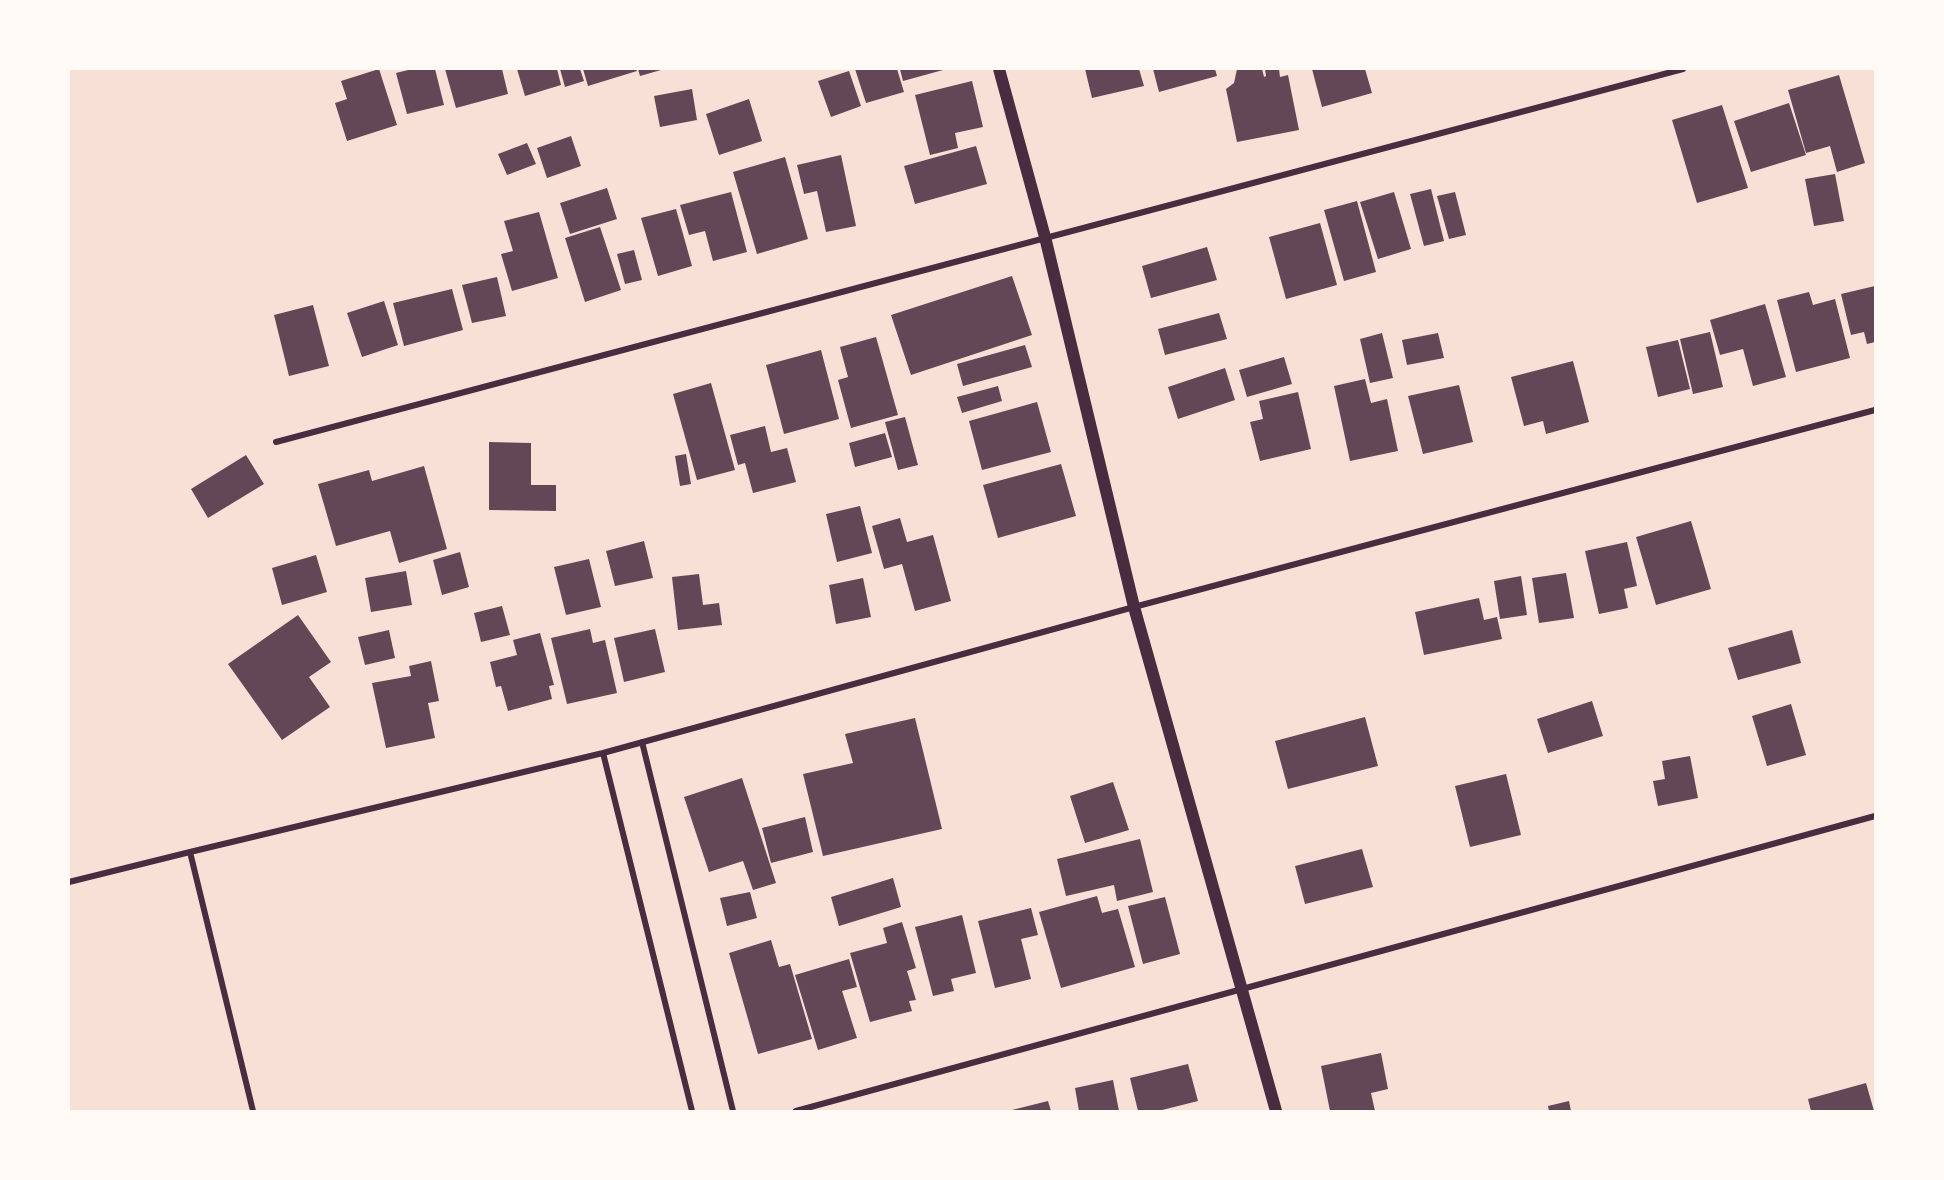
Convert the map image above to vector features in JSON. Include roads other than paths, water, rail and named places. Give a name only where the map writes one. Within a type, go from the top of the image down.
[{"type":"main road","points":[[999,69],[1045,237],[1134,607],[1276,1111]]},
{"type":"street","points":[[276,442],[1683,69]]},
{"type":"street","points":[[69,882],[603,753],[1134,607],[1875,410]]},
{"type":"street","points":[[642,742],[733,1111]]},
{"type":"street","points":[[603,753],[693,1111]]},
{"type":"street","points":[[796,1111],[1875,816]]},
{"type":"street","points":[[189,852],[253,1111]]}]
